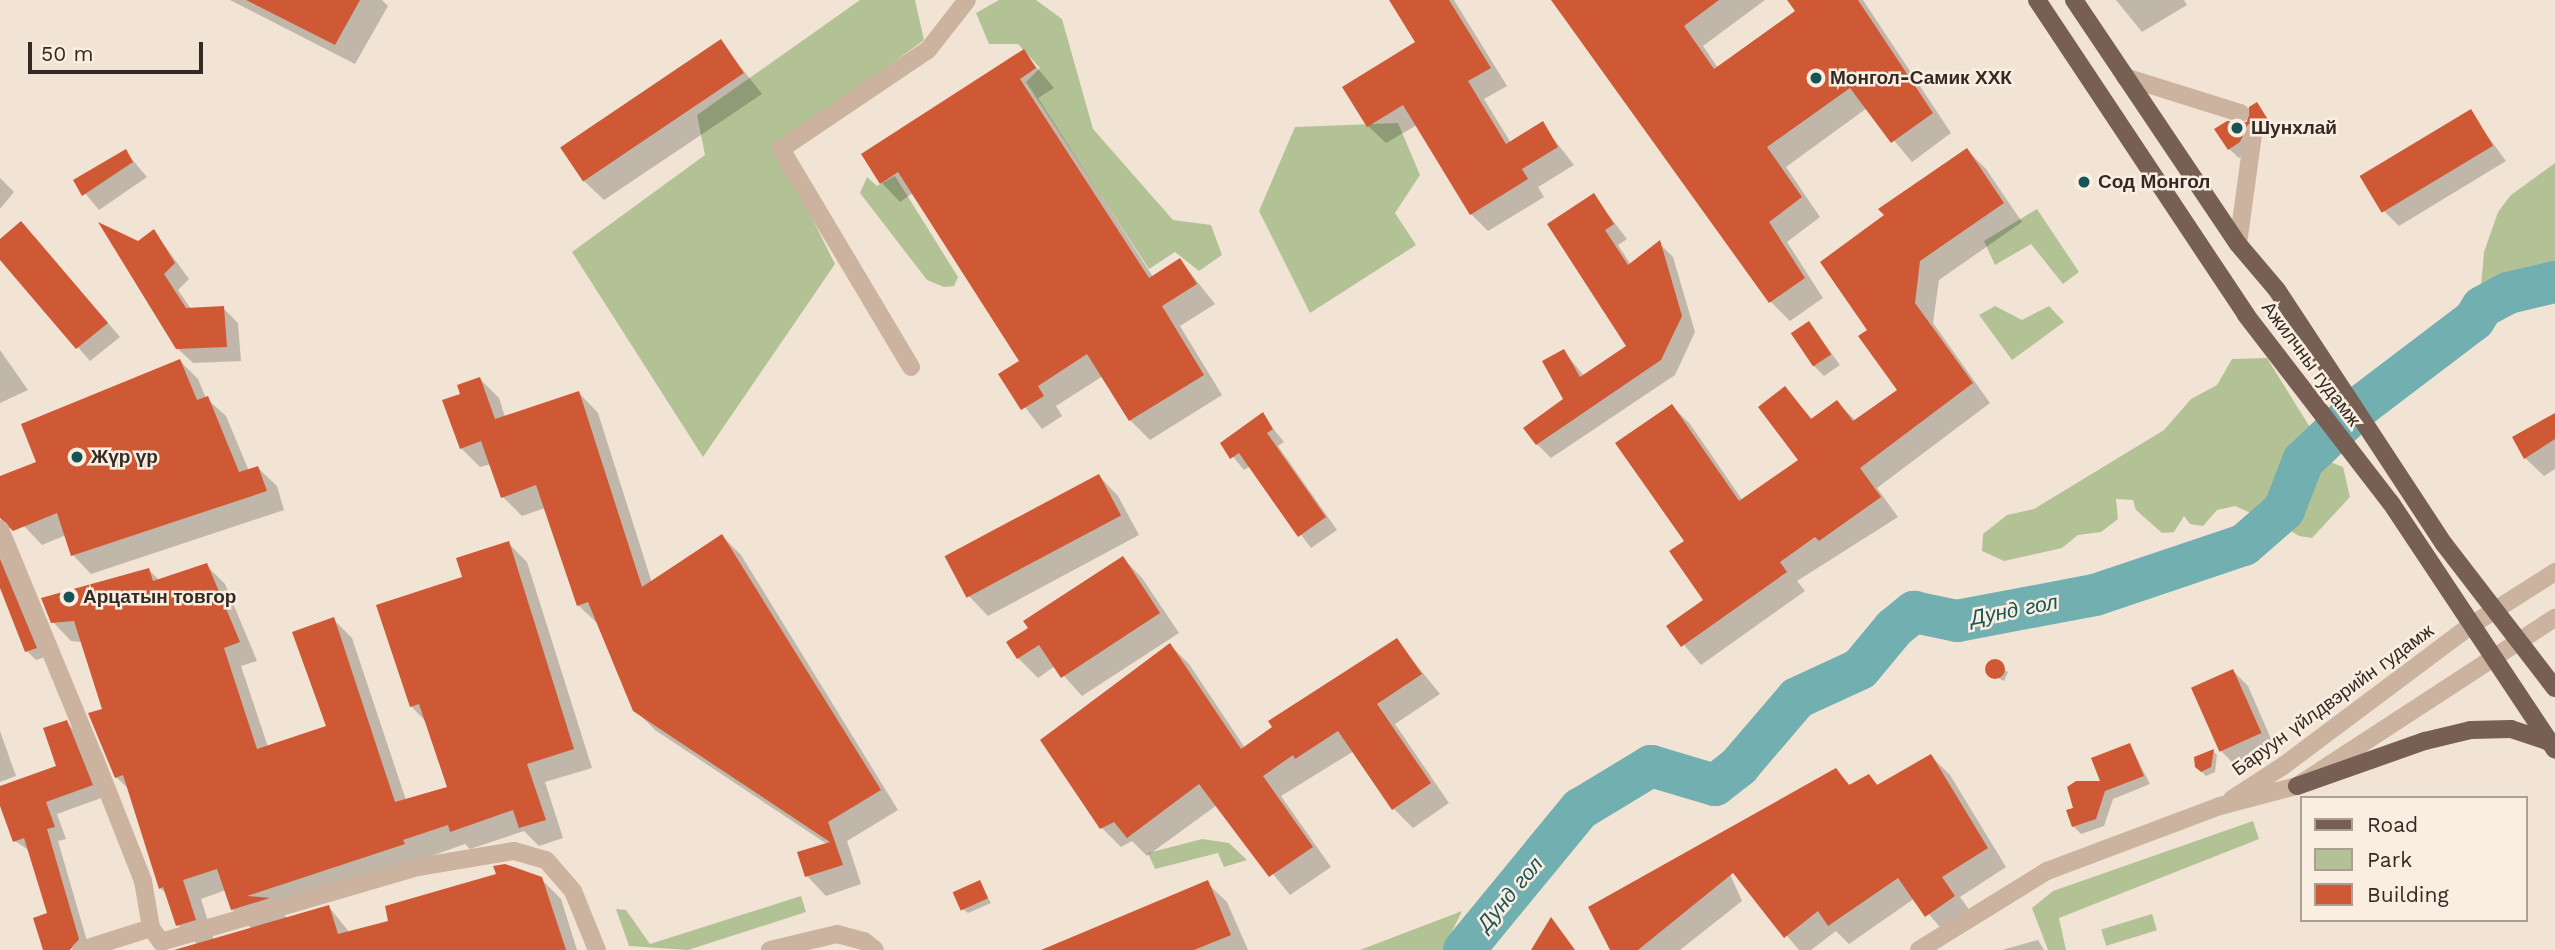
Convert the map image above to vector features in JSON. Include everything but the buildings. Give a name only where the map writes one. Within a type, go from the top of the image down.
[{"type":"main road","name":"Ажилчны гудамж","points":[[2037,0],[2246,315],[2391,503],[2492,660],[2552,746]]},
{"type":"main road","name":"Ажилчны гудамж","points":[[2074,0],[2238,244],[2277,290],[2417,504],[2555,688]]},
{"type":"main road","points":[[2297,786],[2425,741],[2471,730],[2511,729],[2552,746]]},
{"type":"street","points":[[911,367],[781,149],[928,50],[967,0]]},
{"type":"street","points":[[2125,77],[2240,113]]},
{"type":"street","points":[[2238,244],[2253,134]]},
{"type":"street","points":[[0,529],[143,881],[151,928],[161,942],[418,867],[514,851],[546,860],[573,891],[597,950]]},
{"type":"street","name":"Баруун үйлдвэрийн гудамж","points":[[2220,806],[2283,766],[2470,626],[2555,572]]},
{"type":"street","name":"Баруун үйлдвэрийн гудамж","points":[[1919,950],[2047,871],[2220,806],[2297,786],[2555,618]]},
{"type":"street","points":[[81,950],[151,928]]},
{"type":"street","points":[[770,950],[837,934],[864,941],[875,950]]},
{"type":"green space","points":[[860,0],[915,0],[924,40],[777,148],[835,264],[703,457],[572,252],[705,155],[697,115]]},
{"type":"green space","points":[[999,0],[1036,0],[1062,19],[1093,129],[1173,220],[1211,225],[1222,255],[1199,271],[1175,252],[1149,269],[1026,82],[1040,68],[1018,44],[989,44],[976,13]]},
{"type":"green space","points":[[1398,123],[1420,175],[1395,213],[1416,245],[1310,313],[1259,211],[1295,127]]},
{"type":"green space","points":[[2555,163],[2555,269],[2525,270],[2515,275],[2502,313],[2485,331],[2467,339],[2463,353],[2445,366],[2430,369],[2444,336],[2462,325],[2460,316],[2464,311],[2473,311],[2480,298],[2484,252],[2498,212],[2511,195]]},
{"type":"green space","points":[[895,176],[958,277],[954,286],[944,287],[927,280],[860,193],[867,177],[877,186]]},
{"type":"green space","points":[[2037,209],[2079,272],[2063,284],[2031,244],[1995,265],[1984,241]]},
{"type":"green space","points":[[1995,306],[2022,320],[2049,306],[2064,322],[2012,360],[1979,315]]},
{"type":"green space","points":[[2267,358],[2311,429],[2284,464],[2287,480],[2269,514],[2253,514],[2235,506],[2217,510],[2203,526],[2190,524],[2184,516],[2174,532],[2162,533],[2136,510],[2133,500],[2116,499],[2118,519],[2101,532],[2078,535],[2062,548],[2004,561],[1982,551],[1983,534],[2007,515],[2034,509],[2164,430],[2191,399],[2217,385],[2232,359]]},
{"type":"green space","points":[[2328,461],[2343,467],[2350,497],[2312,538],[2299,536],[2286,528],[2291,509],[2310,463]]},
{"type":"green space","points":[[2253,821],[2259,839],[2059,918],[2066,950],[2048,950],[2032,908],[2053,891]]},
{"type":"green space","points":[[1202,839],[1229,843],[1247,860],[1224,867],[1218,853],[1155,869],[1148,853]]},
{"type":"green space","points":[[801,896],[806,912],[688,950],[629,946],[616,909],[626,910],[650,944]]},
{"type":"green space","points":[[1462,911],[1443,950],[1360,950]]},
{"type":"green space","points":[[2152,914],[2157,930],[2106,946],[2101,929]]},
{"type":"waterway","name":"Дунд гол","points":[[1464,950],[1580,809],[1651,766],[1715,785],[1739,766],[1797,698],[1860,669],[1894,628],[1914,612],[1957,621],[2095,595],[2244,545],[2284,510],[2303,461],[2362,405],[2474,320],[2482,307],[2508,293],[2555,282]]},
{"type":"place","name":"Монгол-Самик ХХК","points":[[1816,78]]},
{"type":"place","name":"Шунхлай","points":[[2237,128]]},
{"type":"place","name":"Сод Монгол","points":[[2084,182]]},
{"type":"place","name":"Жүр үр","points":[[77,457]]},
{"type":"place","name":"Арцатын товгор","points":[[69,597]]}]
